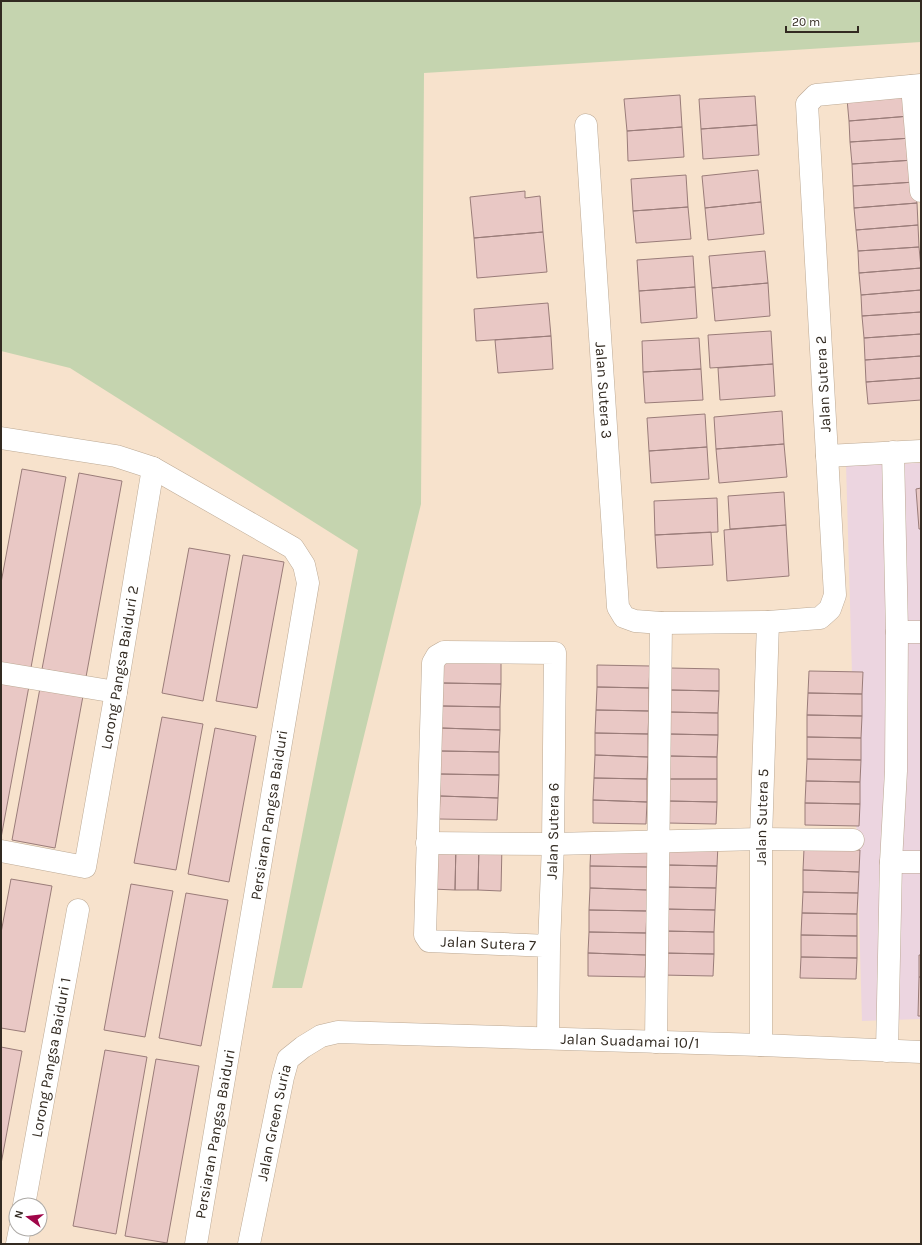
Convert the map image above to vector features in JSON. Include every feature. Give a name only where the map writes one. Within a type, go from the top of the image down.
[{"type":"street","name":"Jalan Sutera 2","points":[[661,623],[768,622],[820,618],[830,609],[835,595],[807,104],[816,95],[916,86]]},
{"type":"street","points":[[916,86],[921,191]]},
{"type":"street","name":"Jalan Sutera 3","points":[[586,125],[618,607],[624,617],[635,621],[661,623]]},
{"type":"street","name":"Persiaran Pangsa Baiduri","points":[[1,438],[116,456],[153,468],[293,548],[304,565],[308,583],[228,1064],[196,1244]]},
{"type":"street","points":[[827,456],[921,451]]},
{"type":"street","points":[[887,1051],[890,862],[896,771],[897,632],[893,452]]},
{"type":"street","name":"Lorong Pangsa Baiduri 2","points":[[1,851],[85,867],[153,468]]},
{"type":"street","name":"Jalan Sutera 5","points":[[761,1045],[761,839],[768,622]]},
{"type":"street","points":[[656,1042],[661,623]]},
{"type":"street","points":[[897,632],[921,632]]},
{"type":"street","name":"Jalan Sutera 6","points":[[426,844],[433,663],[437,656],[444,652],[555,653],[553,844],[549,946],[548,1038]]},
{"type":"street","points":[[1,673],[116,692]]},
{"type":"street","points":[[426,844],[553,844],[761,839],[853,840]]},
{"type":"street","name":"Jalan Sutera 7","points":[[426,844],[424,935],[429,941],[549,946]]},
{"type":"street","points":[[890,862],[921,862]]},
{"type":"street","name":"Lorong Pangsa Baiduri 1","points":[[25,1197],[78,910]]},
{"type":"street","name":"Jalan Suadamai 10/1","points":[[338,1032],[761,1045],[921,1052]]},
{"type":"street","name":"Jalan Green Suria","points":[[249,1244],[282,1077],[288,1059],[302,1046],[321,1036],[338,1032]]},
{"type":"shaded area","points":[[921,463],[921,1019],[862,1021],[846,465]]},
{"type":"green space","points":[[1,1],[921,1],[921,42],[424,73],[421,504],[302,988],[272,988],[358,550],[70,368],[1,351]]},
{"type":"building","points":[[909,94],[910,116],[849,121],[847,99]]},
{"type":"building","points":[[680,95],[682,127],[627,131],[624,99]]},
{"type":"building","points":[[755,96],[757,125],[701,129],[699,99]]},
{"type":"building","points":[[910,116],[912,138],[850,142],[849,121]]},
{"type":"building","points":[[757,125],[759,155],[703,159],[701,129]]},
{"type":"building","points":[[682,127],[684,157],[628,161],[627,131]]},
{"type":"building","points":[[912,138],[914,160],[852,164],[850,142]]},
{"type":"building","points":[[914,160],[915,182],[853,186],[852,164]]},
{"type":"building","points":[[758,170],[761,202],[705,208],[702,176]]},
{"type":"building","points":[[686,175],[688,207],[633,211],[631,179]]},
{"type":"building","points":[[915,182],[917,203],[854,208],[853,186]]},
{"type":"building","points":[[525,191],[525,198],[540,196],[543,232],[474,238],[470,197]]},
{"type":"building","points":[[761,202],[764,234],[708,240],[705,208]]},
{"type":"building","points":[[917,203],[918,225],[856,230],[854,208]]},
{"type":"building","points":[[688,207],[691,239],[636,243],[633,211]]},
{"type":"building","points":[[918,225],[919,247],[858,251],[856,230]]},
{"type":"building","points":[[543,232],[547,272],[477,278],[474,238]]},
{"type":"building","points":[[919,247],[921,268],[859,273],[858,251]]},
{"type":"building","points":[[765,251],[768,283],[712,288],[709,256]]},
{"type":"building","points":[[693,256],[695,287],[639,291],[637,260]]},
{"type":"building","points":[[921,268],[921,290],[861,295],[859,273]]},
{"type":"building","points":[[768,283],[770,316],[715,321],[712,288]]},
{"type":"building","points":[[695,287],[697,318],[641,323],[639,291]]},
{"type":"building","points":[[921,290],[921,312],[862,316],[861,295]]},
{"type":"building","points":[[548,303],[551,336],[476,341],[474,309]]},
{"type":"building","points":[[921,312],[921,334],[864,338],[862,316]]},
{"type":"building","points":[[771,331],[773,364],[710,368],[708,335]]},
{"type":"building","points":[[921,334],[921,356],[865,360],[864,338]]},
{"type":"building","points":[[551,336],[553,369],[498,373],[495,340]]},
{"type":"building","points":[[699,338],[701,369],[643,372],[642,341]]},
{"type":"building","points":[[921,356],[921,378],[866,382],[865,360]]},
{"type":"building","points":[[773,364],[775,396],[720,400],[718,368]]},
{"type":"building","points":[[701,369],[703,400],[645,403],[643,372]]},
{"type":"building","points":[[921,378],[921,400],[868,404],[866,382]]},
{"type":"building","points":[[782,411],[784,444],[716,449],[714,417]]},
{"type":"building","points":[[705,414],[707,447],[649,451],[647,418]]},
{"type":"building","points":[[784,444],[787,477],[719,483],[716,449]]},
{"type":"building","points":[[707,447],[709,479],[651,483],[649,451]]},
{"type":"building","points":[[22,469],[66,477],[30,673],[1,668],[1,583]]},
{"type":"building","points":[[79,473],[122,481],[86,677],[42,669]]},
{"type":"building","points":[[921,488],[921,529],[919,529],[916,489]]},
{"type":"building","points":[[784,492],[786,525],[730,529],[728,496]]},
{"type":"building","points":[[717,498],[718,532],[655,535],[654,501]]},
{"type":"building","points":[[786,525],[789,576],[727,581],[724,530]]},
{"type":"building","points":[[711,532],[713,565],[657,568],[655,535]]},
{"type":"building","points":[[189,548],[230,555],[203,701],[162,693]]},
{"type":"building","points":[[243,555],[284,562],[257,708],[216,701]]},
{"type":"building","points":[[443,660],[501,661],[501,684],[442,683]]},
{"type":"building","points":[[597,665],[650,666],[649,688],[597,687]]},
{"type":"building","points":[[670,668],[719,669],[719,691],[670,690]]},
{"type":"building","points":[[809,671],[863,672],[862,694],[808,693]]},
{"type":"building","points":[[1,681],[29,686],[1,838]]},
{"type":"building","points":[[442,683],[501,684],[500,707],[442,706]]},
{"type":"building","points":[[597,687],[649,688],[649,711],[596,710]]},
{"type":"building","points":[[40,688],[83,696],[55,848],[12,840]]},
{"type":"building","points":[[670,690],[719,691],[718,713],[669,712]]},
{"type":"building","points":[[808,693],[862,694],[862,716],[807,715]]},
{"type":"building","points":[[442,706],[500,707],[500,730],[441,728]]},
{"type":"building","points":[[596,710],[649,711],[648,734],[595,733]]},
{"type":"building","points":[[669,712],[718,713],[718,735],[669,734]]},
{"type":"building","points":[[807,715],[862,716],[861,738],[807,737]]},
{"type":"building","points":[[162,717],[203,724],[176,870],[134,863]]},
{"type":"building","points":[[215,728],[256,736],[229,882],[188,874]]},
{"type":"building","points":[[441,728],[500,730],[499,752],[441,751]]},
{"type":"building","points":[[595,733],[648,734],[648,757],[595,755]]},
{"type":"building","points":[[669,734],[718,735],[717,757],[669,756]]},
{"type":"building","points":[[807,737],[861,738],[861,760],[807,759]]},
{"type":"building","points":[[441,751],[499,752],[499,775],[440,774]]},
{"type":"building","points":[[595,755],[648,757],[647,779],[594,778]]},
{"type":"building","points":[[669,756],[717,757],[717,779],[668,779]]},
{"type":"building","points":[[807,759],[861,760],[860,782],[806,781]]},
{"type":"building","points":[[440,774],[499,775],[498,798],[440,796]]},
{"type":"building","points":[[594,778],[647,779],[647,802],[593,800]]},
{"type":"building","points":[[668,779],[717,779],[717,802],[668,801]]},
{"type":"building","points":[[806,781],[860,782],[860,804],[805,803]]},
{"type":"building","points":[[440,796],[498,798],[497,820],[439,819]]},
{"type":"building","points":[[593,800],[647,802],[646,824],[593,823]]},
{"type":"building","points":[[668,801],[717,802],[716,824],[668,823]]},
{"type":"building","points":[[805,803],[860,804],[859,826],[805,825]]},
{"type":"building","points":[[666,842],[718,844],[717,866],[665,865]]},
{"type":"building","points":[[432,843],[456,843],[455,890],[432,889]]},
{"type":"building","points":[[456,843],[479,844],[478,890],[455,890]]},
{"type":"building","points":[[479,844],[502,844],[501,891],[478,890]]},
{"type":"building","points":[[591,844],[649,846],[648,867],[590,866]]},
{"type":"building","points":[[804,849],[860,850],[859,872],[803,870]]},
{"type":"building","points":[[665,865],[717,866],[716,888],[664,887]]},
{"type":"building","points":[[590,866],[648,867],[648,890],[590,888]]},
{"type":"building","points":[[803,870],[859,872],[858,893],[803,892]]},
{"type":"building","points":[[11,879],[52,886],[25,1032],[1,1028],[1,933]]},
{"type":"building","points":[[131,884],[173,891],[145,1037],[104,1030]]},
{"type":"building","points":[[664,887],[716,888],[715,910],[663,909]]},
{"type":"building","points":[[590,888],[648,890],[647,911],[589,910]]},
{"type":"building","points":[[803,892],[858,893],[857,914],[802,913]]},
{"type":"building","points":[[186,893],[228,900],[201,1046],[159,1038]]},
{"type":"building","points":[[663,909],[715,910],[714,932],[662,931]]},
{"type":"building","points":[[589,910],[647,911],[646,933],[589,932]]},
{"type":"building","points":[[802,913],[857,914],[857,936],[801,935]]},
{"type":"building","points":[[662,931],[714,932],[714,954],[662,953]]},
{"type":"building","points":[[589,932],[646,933],[646,955],[588,953]]},
{"type":"building","points":[[801,935],[857,936],[857,958],[801,957]]},
{"type":"building","points":[[588,953],[646,955],[645,977],[588,976]]},
{"type":"building","points":[[662,953],[714,954],[713,976],[661,975]]},
{"type":"building","points":[[919,955],[921,955],[921,977],[919,977]]},
{"type":"building","points":[[801,957],[857,958],[856,979],[800,978]]},
{"type":"building","points":[[919,977],[921,977],[921,1016],[918,1016]]},
{"type":"building","points":[[1,1047],[22,1051],[1,1164]]},
{"type":"building","points":[[105,1050],[147,1057],[116,1234],[73,1226]]},
{"type":"building","points":[[156,1059],[199,1066],[167,1243],[125,1236]]}]
